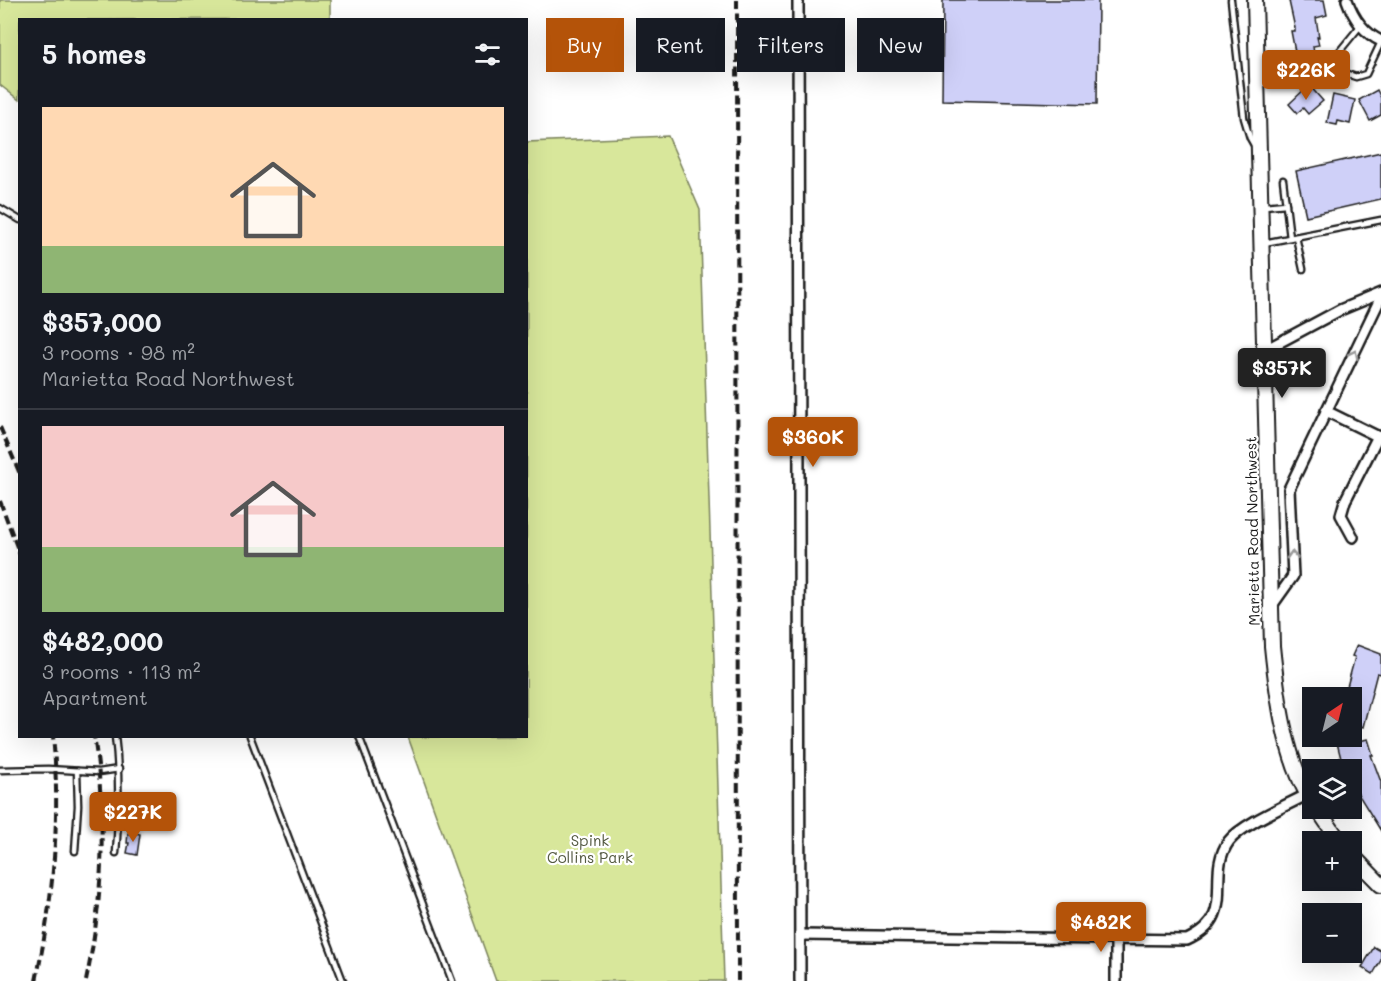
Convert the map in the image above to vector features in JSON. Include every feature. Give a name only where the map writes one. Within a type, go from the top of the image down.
[{"type":"main road","name":"Marietta Road Northwest","points":[[1255,0],[1272,646],[1278,701],[1296,767],[1302,780]]},
{"type":"main road","points":[[1362,865],[1381,885]]},
{"type":"street","points":[[798,0],[800,981]]},
{"type":"street","points":[[1347,0],[1360,25],[1381,41]]},
{"type":"street","points":[[1265,350],[1340,310],[1380,300]]},
{"type":"street","points":[[1271,607],[1293,576],[1289,489],[1380,300]]},
{"type":"street","points":[[1326,411],[1380,437],[1345,501],[1341,515],[1353,537]]},
{"type":"street","points":[[800,935],[1186,940],[1207,927],[1213,918],[1220,886],[1221,857],[1231,838],[1242,828],[1302,802]]},
{"type":"street","points":[[1116,939],[1116,981]]},
{"type":"lane","points":[[1231,0],[1245,118],[1250,138],[1260,154]]},
{"type":"lane","points":[[1360,25],[1334,58],[1341,72],[1356,77],[1366,74],[1381,41]]},
{"type":"lane","points":[[1283,180],[1293,238],[1303,269]]},
{"type":"lane","points":[[1261,206],[1286,204]]},
{"type":"lane","points":[[0,208],[18,219]]},
{"type":"lane","points":[[1262,244],[1381,220]]},
{"type":"lane","points":[[115,738],[120,809],[116,853]]},
{"type":"lane","points":[[251,738],[343,981]]},
{"type":"lane","points":[[360,738],[452,981]]},
{"type":"lane","points":[[0,770],[48,769],[99,772],[119,769]]},
{"type":"lane","points":[[75,851],[78,807],[77,771]]},
{"type":"green space","points":[[0,0],[330,0],[330,18],[18,18],[18,99],[0,85]]},
{"type":"green space","name":"Spink Collins Park","points":[[668,136],[700,210],[724,981],[496,981],[408,738],[528,738],[528,142]]},
{"type":"building","points":[[943,0],[1098,0],[1097,104],[942,100]]},
{"type":"building","points":[[1324,0],[1327,15],[1316,18],[1319,45],[1313,46],[1317,76],[1289,79],[1288,66],[1296,65],[1291,31],[1295,31],[1295,28],[1289,1]]},
{"type":"building","points":[[1309,85],[1323,101],[1308,114],[1303,108],[1297,113],[1289,104]]},
{"type":"building","points":[[1377,90],[1381,98],[1381,115],[1370,121],[1359,100]]},
{"type":"building","points":[[1333,95],[1355,100],[1350,124],[1338,121],[1337,125],[1327,123]]},
{"type":"building","points":[[1381,152],[1381,199],[1306,216],[1296,171]]},
{"type":"building","points":[[1357,645],[1381,654],[1381,674],[1377,673],[1363,727],[1362,687],[1347,687],[1355,657],[1352,656]]},
{"type":"building","points":[[1368,739],[1381,782],[1381,831],[1362,800],[1362,759],[1341,759],[1338,747],[1362,747],[1362,740]]},
{"type":"building","points":[[128,833],[140,834],[137,855],[127,853]]},
{"type":"building","points":[[1374,947],[1381,951],[1381,960],[1373,974],[1362,967]]},
{"type":"railway","points":[[737,0],[738,981]]},
{"type":"railway","points":[[0,427],[18,469]]},
{"type":"railway","points":[[0,501],[18,550]]},
{"type":"railway","points":[[36,981],[47,920],[54,859],[56,798],[53,738]]},
{"type":"railway","points":[[86,981],[96,920],[101,859],[101,798],[94,738]]}]
